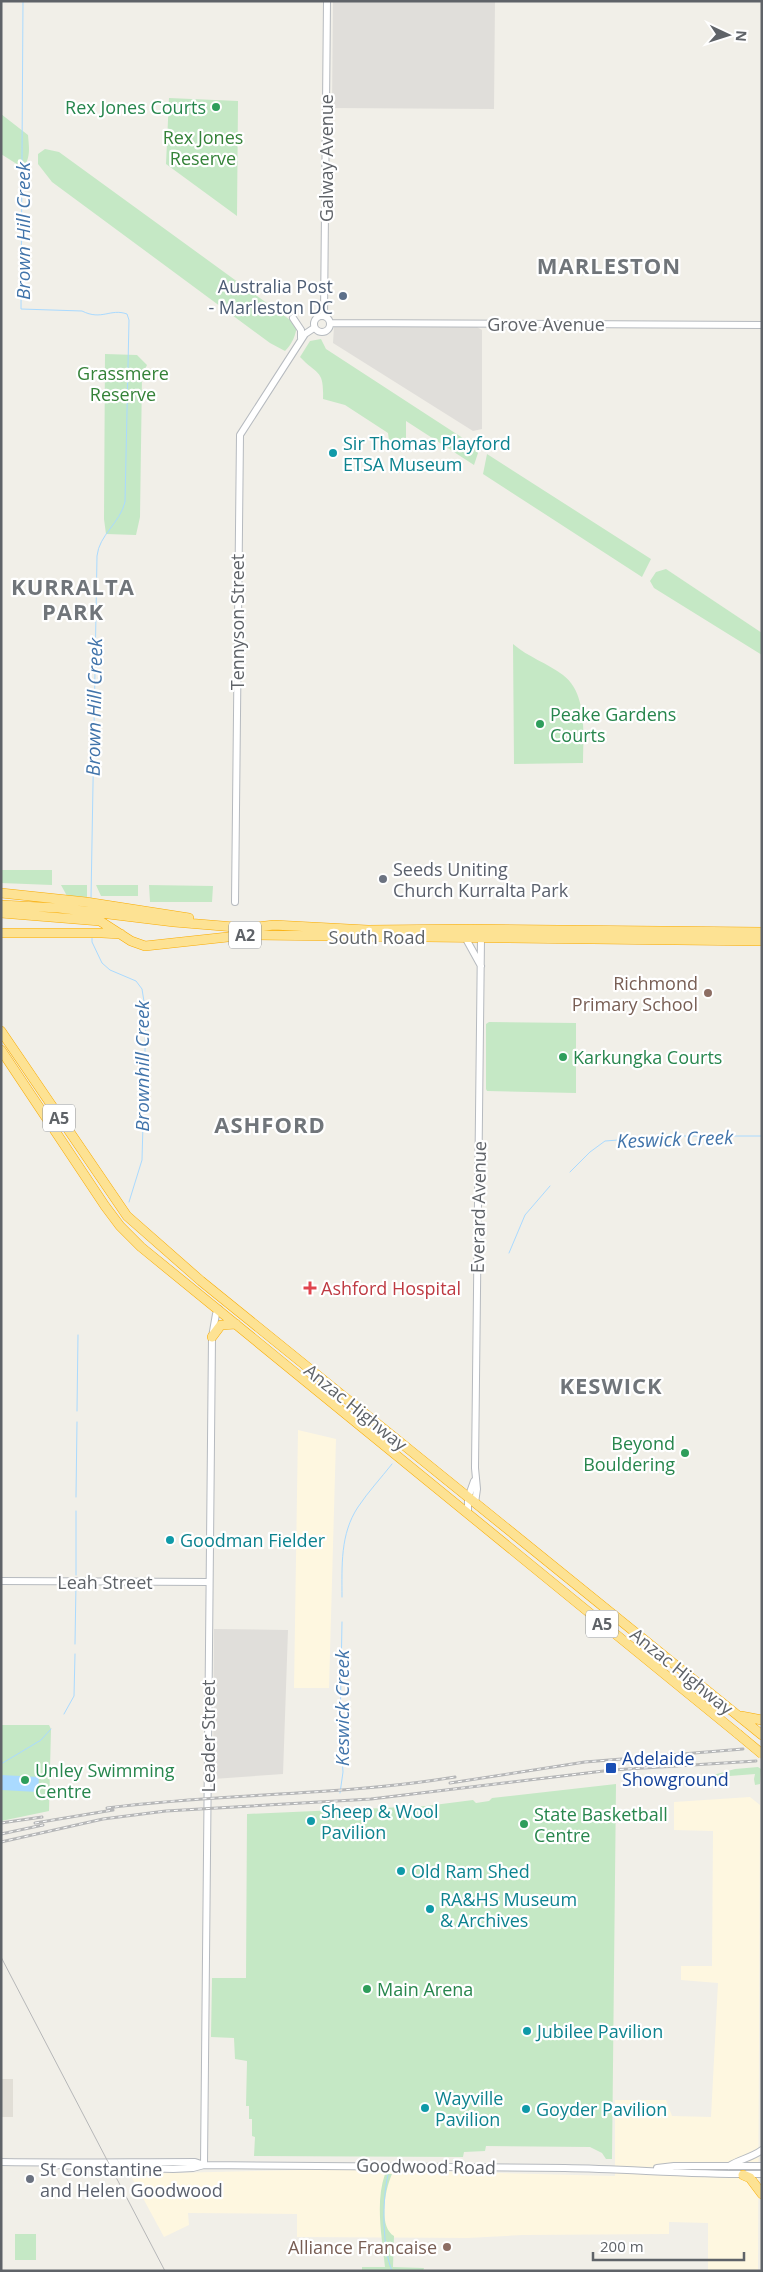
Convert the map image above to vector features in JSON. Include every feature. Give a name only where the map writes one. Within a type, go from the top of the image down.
[{"type":"highway","points":[[1,893],[101,913]]},
{"type":"highway","name":"South Road","points":[[1,905],[368,930],[762,941]]},
{"type":"highway","name":"South Road","points":[[1,913],[85,910]]},
{"type":"highway","name":"South Road","points":[[101,913],[131,941],[145,946],[246,934],[465,938],[481,934],[762,932]]},
{"type":"highway","points":[[1,934],[83,932],[124,934]]},
{"type":"highway","name":"Anzac Highway","points":[[1,1031],[113,1198],[140,1229],[201,1281],[761,1735]]},
{"type":"highway","name":"Anzac Highway","points":[[1,1050],[105,1206],[120,1226],[141,1247],[468,1512],[762,1754]]},
{"type":"highway","points":[[35,1102],[44,1095]]},
{"type":"highway","points":[[140,1229],[147,1241],[146,1246],[141,1247]]},
{"type":"highway","points":[[156,1259],[152,1250],[158,1244]]},
{"type":"highway","points":[[201,1281],[213,1296],[219,1309],[230,1308],[244,1315]]},
{"type":"highway","points":[[212,1337],[221,1325],[236,1324]]},
{"type":"highway","points":[[264,1347],[271,1338]]},
{"type":"highway","points":[[313,1371],[317,1381],[316,1389],[331,1386]]},
{"type":"highway","points":[[363,1427],[370,1418]]},
{"type":"highway","points":[[530,1564],[538,1554]]},
{"type":"highway","points":[[736,1714],[762,1720]]},
{"type":"highway","points":[[744,2175],[750,2178],[762,2194]]},
{"type":"street","name":"Galway Avenue","points":[[324,316],[327,1]]},
{"type":"street","points":[[320,315],[324,316],[330,323],[327,331],[316,329],[315,319],[320,315]]},
{"type":"street","points":[[293,318],[301,330],[301,339]]},
{"type":"street","name":"Grove Avenue","points":[[330,323],[762,326]]},
{"type":"street","name":"Tennyson Street","points":[[234,902],[239,442],[244,426],[301,339],[305,334],[316,329]]},
{"type":"street","name":"Tennyson Street","points":[[290,358],[316,329]]},
{"type":"street","name":"Everard Avenue","points":[[468,1512],[475,1477],[481,934]]},
{"type":"street","points":[[465,938],[481,967]]},
{"type":"street","name":"Leader Street","points":[[204,2165],[212,1337],[214,1322],[219,1309]]},
{"type":"street","name":"Leah Street","points":[[1,1581],[210,1582]]},
{"type":"street","points":[[728,2166],[737,2161],[752,2157],[762,2150]]},
{"type":"street","name":"Goodwood Road","points":[[1,2162],[173,2169],[193,2168],[204,2165],[399,2166],[649,2170],[689,2174],[762,2174]]},
{"type":"street","name":"Goodwood Road","points":[[649,2170],[674,2166],[762,2166]]},
{"type":"shaded area","points":[[333,1],[495,1],[494,109],[332,108]]},
{"type":"shaded area","points":[[334,327],[477,327],[482,330],[482,429],[473,431],[333,343]]},
{"type":"shaded area","points":[[298,1430],[336,1439],[329,1688],[294,1688]]},
{"type":"shaded area","points":[[214,1629],[288,1630],[283,1774],[213,1779]]},
{"type":"shaded area","points":[[750,1797],[760,1805],[758,2271],[708,2271],[708,2223],[669,2222],[669,2234],[522,2235],[468,2238],[297,2237],[297,2214],[188,2213],[189,2225],[164,2237],[130,2174],[345,2169],[615,2176],[615,2100],[666,2100],[672,2116],[711,2117],[718,1983],[681,1980],[681,1966],[712,1966],[713,1831],[674,1830],[674,1802]]},
{"type":"shaded area","points":[[1,2079],[13,2079],[13,2117],[1,2117]]},
{"type":"green space","name":"Rex Jones Reserve","points":[[169,98],[238,101],[237,216],[166,164]]},
{"type":"green space","points":[[1,114],[28,135],[28,156],[23,168],[1,154]]},
{"type":"green space","points":[[45,149],[59,152],[297,325],[293,339],[285,351],[270,343],[52,182],[38,164],[38,154]]},
{"type":"green space","points":[[321,339],[326,349],[475,446],[478,453],[474,465],[406,421],[406,441],[389,441],[388,433],[345,405],[323,399],[322,382],[319,374],[300,357],[310,341]]},
{"type":"green space","name":"Grassmere Reserve","points":[[105,354],[137,355],[147,365],[142,376],[140,517],[136,535],[106,534],[104,519]]},
{"type":"green space","points":[[487,454],[651,559],[642,577],[483,474]]},
{"type":"green space","points":[[666,569],[762,633],[762,655],[654,588],[650,581],[656,572]]},
{"type":"green space","points":[[513,644],[563,675],[577,693],[582,716],[583,763],[514,764]]},
{"type":"green space","points":[[1,870],[52,870],[52,885],[1,883]]},
{"type":"green space","points":[[61,885],[87,885],[87,897],[67,896]]},
{"type":"green space","points":[[96,885],[138,885],[138,896],[101,896]]},
{"type":"green space","points":[[149,885],[213,886],[212,902],[150,902]]},
{"type":"green space","points":[[489,1022],[576,1023],[576,1093],[487,1091],[486,1024]]},
{"type":"green space","points":[[1,1725],[49,1725],[51,1729],[49,1811],[1,1821]]},
{"type":"green space","points":[[758,1767],[761,1769],[760,1784],[755,1785],[755,1774],[717,1777],[714,1780],[695,1780],[735,1769]]},
{"type":"green space","name":"Adelaide Showground","points":[[616,1784],[612,2159],[606,2159],[602,2153],[590,2147],[486,2146],[485,2151],[464,2152],[463,2157],[254,2156],[255,2137],[252,2136],[252,2119],[249,2119],[249,2106],[246,2106],[247,2061],[235,2059],[234,2038],[211,2037],[212,1978],[246,1978],[247,1814],[426,1806],[473,1800],[476,1803],[489,1801],[492,1798]]},
{"type":"green space","points":[[385,2174],[392,2174],[385,2198],[384,2216],[389,2231],[394,2236],[393,2267],[424,2268],[423,2271],[362,2271],[362,2267],[385,2267],[380,2197]]},
{"type":"green space","points":[[15,2234],[36,2234],[36,2260],[15,2260]]},
{"type":"water","points":[[1,1775],[39,1777],[38,1792],[1,1790]]},
{"type":"waterway","name":"Brown Hill Creek","points":[[23,1],[21,309],[82,311],[95,315],[116,312],[127,314],[129,320],[125,502],[119,516],[105,535],[97,556],[91,899]]},
{"type":"waterway","name":"Brownhill Creek","points":[[92,938],[102,963],[110,970],[136,981],[142,989],[146,1014],[142,1160],[129,1202]]},
{"type":"waterway","name":"Keswick Creek","points":[[570,1172],[590,1152],[605,1141],[673,1136],[762,1136]]},
{"type":"waterway","name":"Keswick Creek","points":[[509,1253],[525,1215],[550,1186]]},
{"type":"waterway","name":"Brownhill Creek","points":[[77,1411],[78,1335]]},
{"type":"waterway","name":"Brownhill Creek","points":[[76,1497],[77,1422]]},
{"type":"waterway","name":"Keswick Creek","points":[[342,1597],[343,1550],[352,1517],[370,1490],[392,1464]]},
{"type":"waterway","name":"Brownhill Creek","points":[[76,1511],[76,1575]]},
{"type":"waterway","name":"Brownhill Creek","points":[[75,1644],[76,1584]]},
{"type":"waterway","name":"Keswick Creek","points":[[340,1793],[343,1772],[340,1729],[342,1622]]},
{"type":"waterway","name":"Brownhill Creek","points":[[64,1714],[74,1696],[75,1654]]},
{"type":"waterway","name":"Brownhill Creek","points":[[1,1764],[41,1740],[51,1729]]},
{"type":"waterway","name":"Keswick Creek","points":[[388,2175],[384,2223],[386,2249],[392,2271]]},
{"type":"tram line","points":[[1,1957],[165,2271]]},
{"type":"railway","points":[[450,1783],[585,1762],[743,1749]]},
{"type":"railway","points":[[1,1842],[103,1819],[166,1811],[371,1799],[612,1770],[756,1761]]},
{"type":"railway","points":[[107,1808],[151,1803],[368,1788],[455,1777]]},
{"type":"railway","points":[[35,1823],[113,1810]]},
{"type":"railway","points":[[1,1823],[42,1817]]},
{"type":"railway","points":[[1,1834],[43,1825]]},
{"type":"place","name":"Rex Jones Courts","points":[[216,107]]},
{"type":"place","name":"Australia Post - Marleston DC","points":[[343,296]]},
{"type":"place","name":"Sir Thomas Playford ETSA Museum","points":[[333,453]]},
{"type":"place","name":"Peake Gardens Courts","points":[[540,724]]},
{"type":"place","name":"Seeds Uniting Church Kurralta Park","points":[[383,879]]},
{"type":"place","name":"Richmond Primary School","points":[[708,993]]},
{"type":"place","name":"Karkungka Courts","points":[[563,1057]]},
{"type":"place","name":"Ashford Hospital","points":[[310,1288]]},
{"type":"place","name":"Beyond Bouldering","points":[[685,1453]]},
{"type":"place","name":"Goodman Fielder","points":[[170,1540]]},
{"type":"place","name":"Adelaide Showground","points":[[611,1768]]},
{"type":"place","name":"Unley Swimming Centre","points":[[25,1780]]},
{"type":"place","name":"Sheep & Wool Pavilion","points":[[311,1821]]},
{"type":"place","name":"State Basketball Centre","points":[[524,1824]]},
{"type":"place","name":"Old Ram Shed","points":[[401,1871]]},
{"type":"place","name":"RA&HS Museum & Archives","points":[[430,1909]]},
{"type":"place","name":"Main Arena","points":[[367,1989]]},
{"type":"place","name":"Jubilee Pavilion","points":[[527,2031]]},
{"type":"place","name":"Wayville Pavilion","points":[[425,2108]]},
{"type":"place","name":"Goyder Pavilion","points":[[526,2109]]},
{"type":"place","name":"St Constantine and Helen Goodwood","points":[[30,2179]]},
{"type":"place","name":"Alliance Francaise","points":[[447,2247]]},
{"type":"district","name":"MARLESTON","points":[[609,265]]},
{"type":"district","name":"KURRALTA PARK","points":[[73,598]]},
{"type":"district","name":"ASHFORD","points":[[270,1124]]},
{"type":"district","name":"KESWICK","points":[[611,1385]]}]
